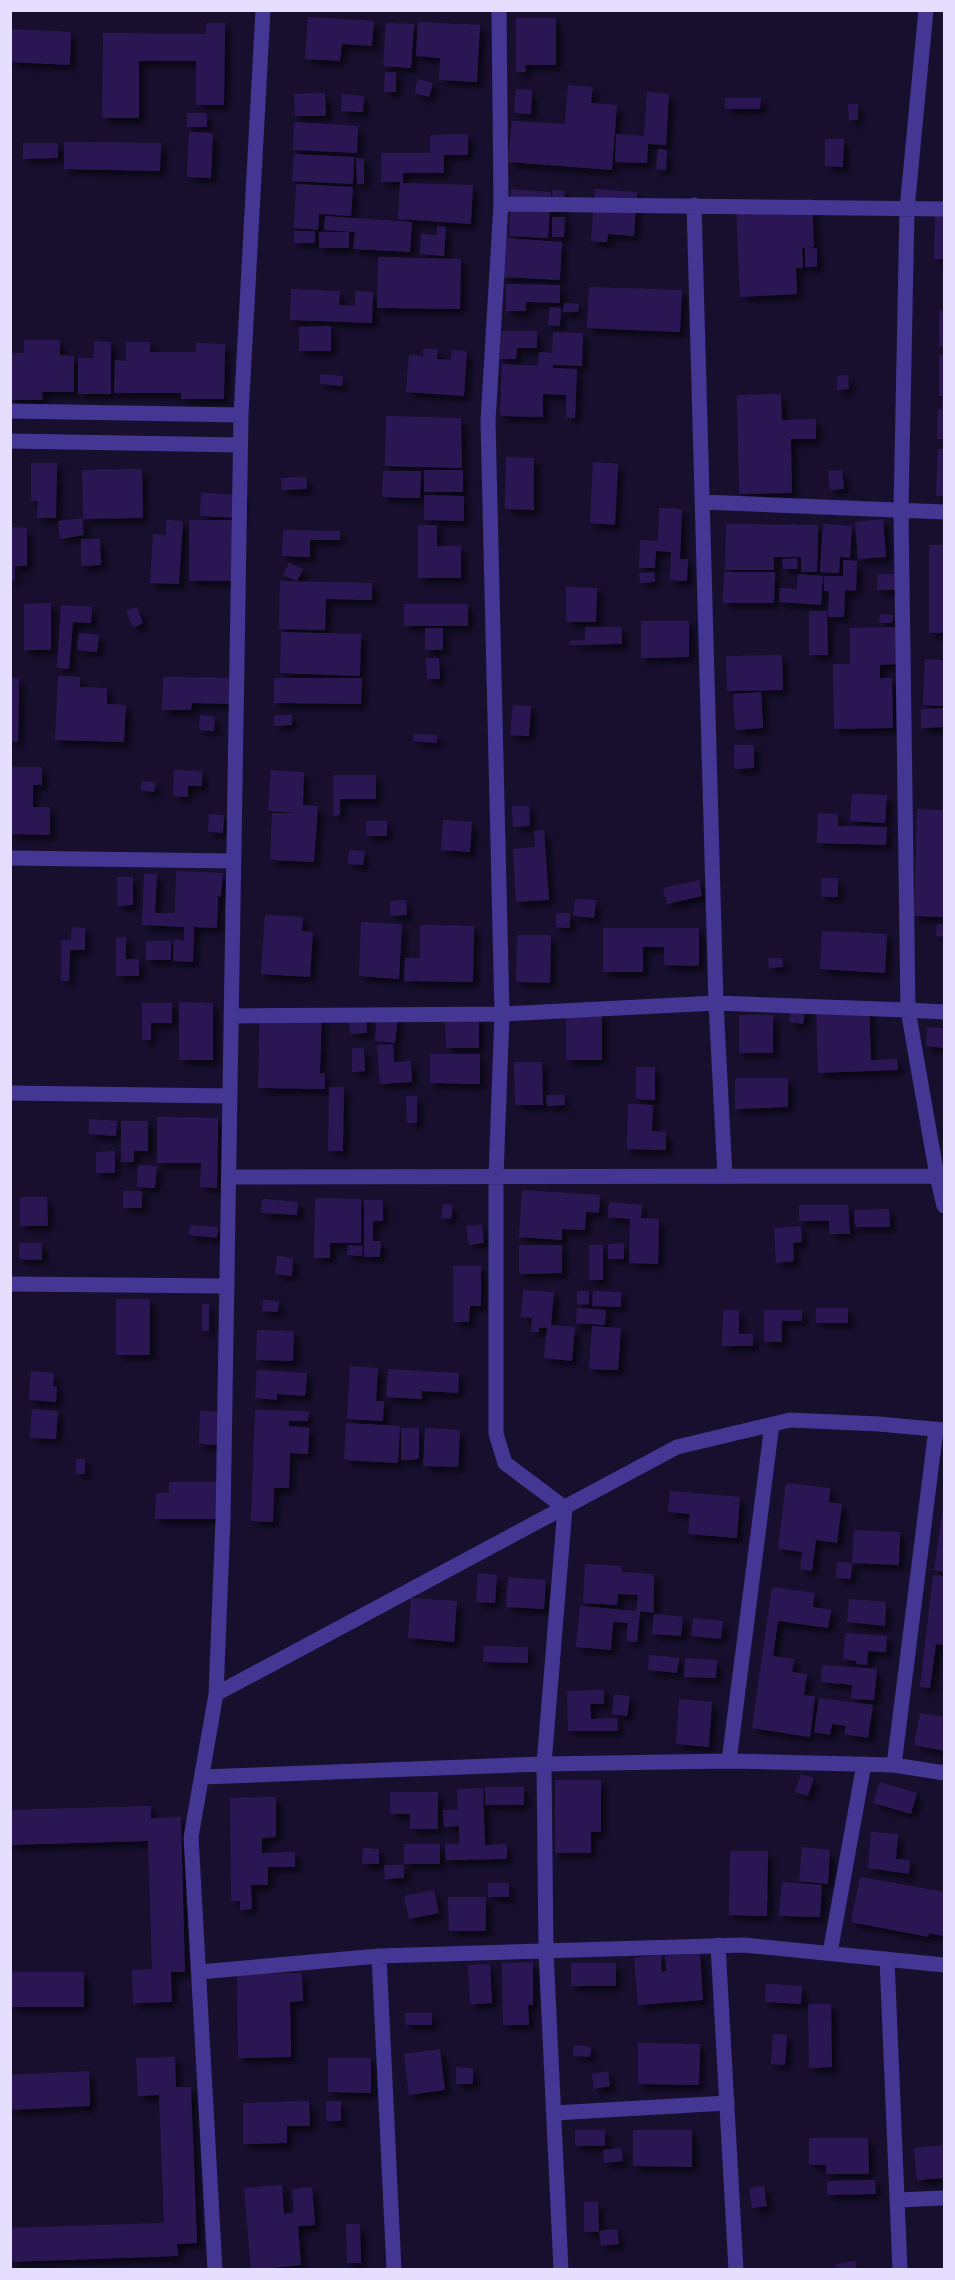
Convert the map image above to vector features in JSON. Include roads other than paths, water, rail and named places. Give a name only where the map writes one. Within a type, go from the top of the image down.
[{"type":"street","points":[[215,2270],[191,1837],[216,1694],[223,1520],[240,446],[263,10]]},
{"type":"street","points":[[500,10],[501,204],[488,421],[502,1014],[496,1176],[496,1434],[505,1463],[565,1508]]},
{"type":"street","points":[[926,10],[907,209],[901,510],[908,1010],[937,1176],[945,1206]]},
{"type":"street","points":[[501,204],[945,209]]},
{"type":"street","points":[[694,205],[716,1003],[725,1176]]},
{"type":"street","points":[[10,411],[241,415]]},
{"type":"street","points":[[10,441],[240,446]]},
{"type":"street","points":[[702,502],[945,512]]},
{"type":"street","points":[[10,858],[234,861]]},
{"type":"street","points":[[231,1016],[502,1014],[716,1003],[945,1012]]},
{"type":"street","points":[[10,1094],[230,1096]]},
{"type":"street","points":[[229,1177],[937,1176]]},
{"type":"street","points":[[10,1284],[227,1286]]},
{"type":"street","points":[[216,1694],[677,1447],[790,1420],[879,1424],[940,1430],[894,1765]]},
{"type":"street","points":[[729,1761],[772,1424]]},
{"type":"street","points":[[561,2270],[546,1951],[544,1764],[565,1508]]},
{"type":"street","points":[[202,1777],[544,1764],[729,1761],[894,1765],[945,1773]]},
{"type":"street","points":[[830,1953],[864,1764]]},
{"type":"street","points":[[199,1971],[379,1956],[744,1945],[945,1965]]},
{"type":"street","points":[[718,1946],[735,2270]]},
{"type":"street","points":[[379,1956],[394,2270]]},
{"type":"street","points":[[887,1959],[900,2270]]},
{"type":"street","points":[[554,2113],[728,2103]]},
{"type":"street","points":[[897,2200],[945,2198]]}]
